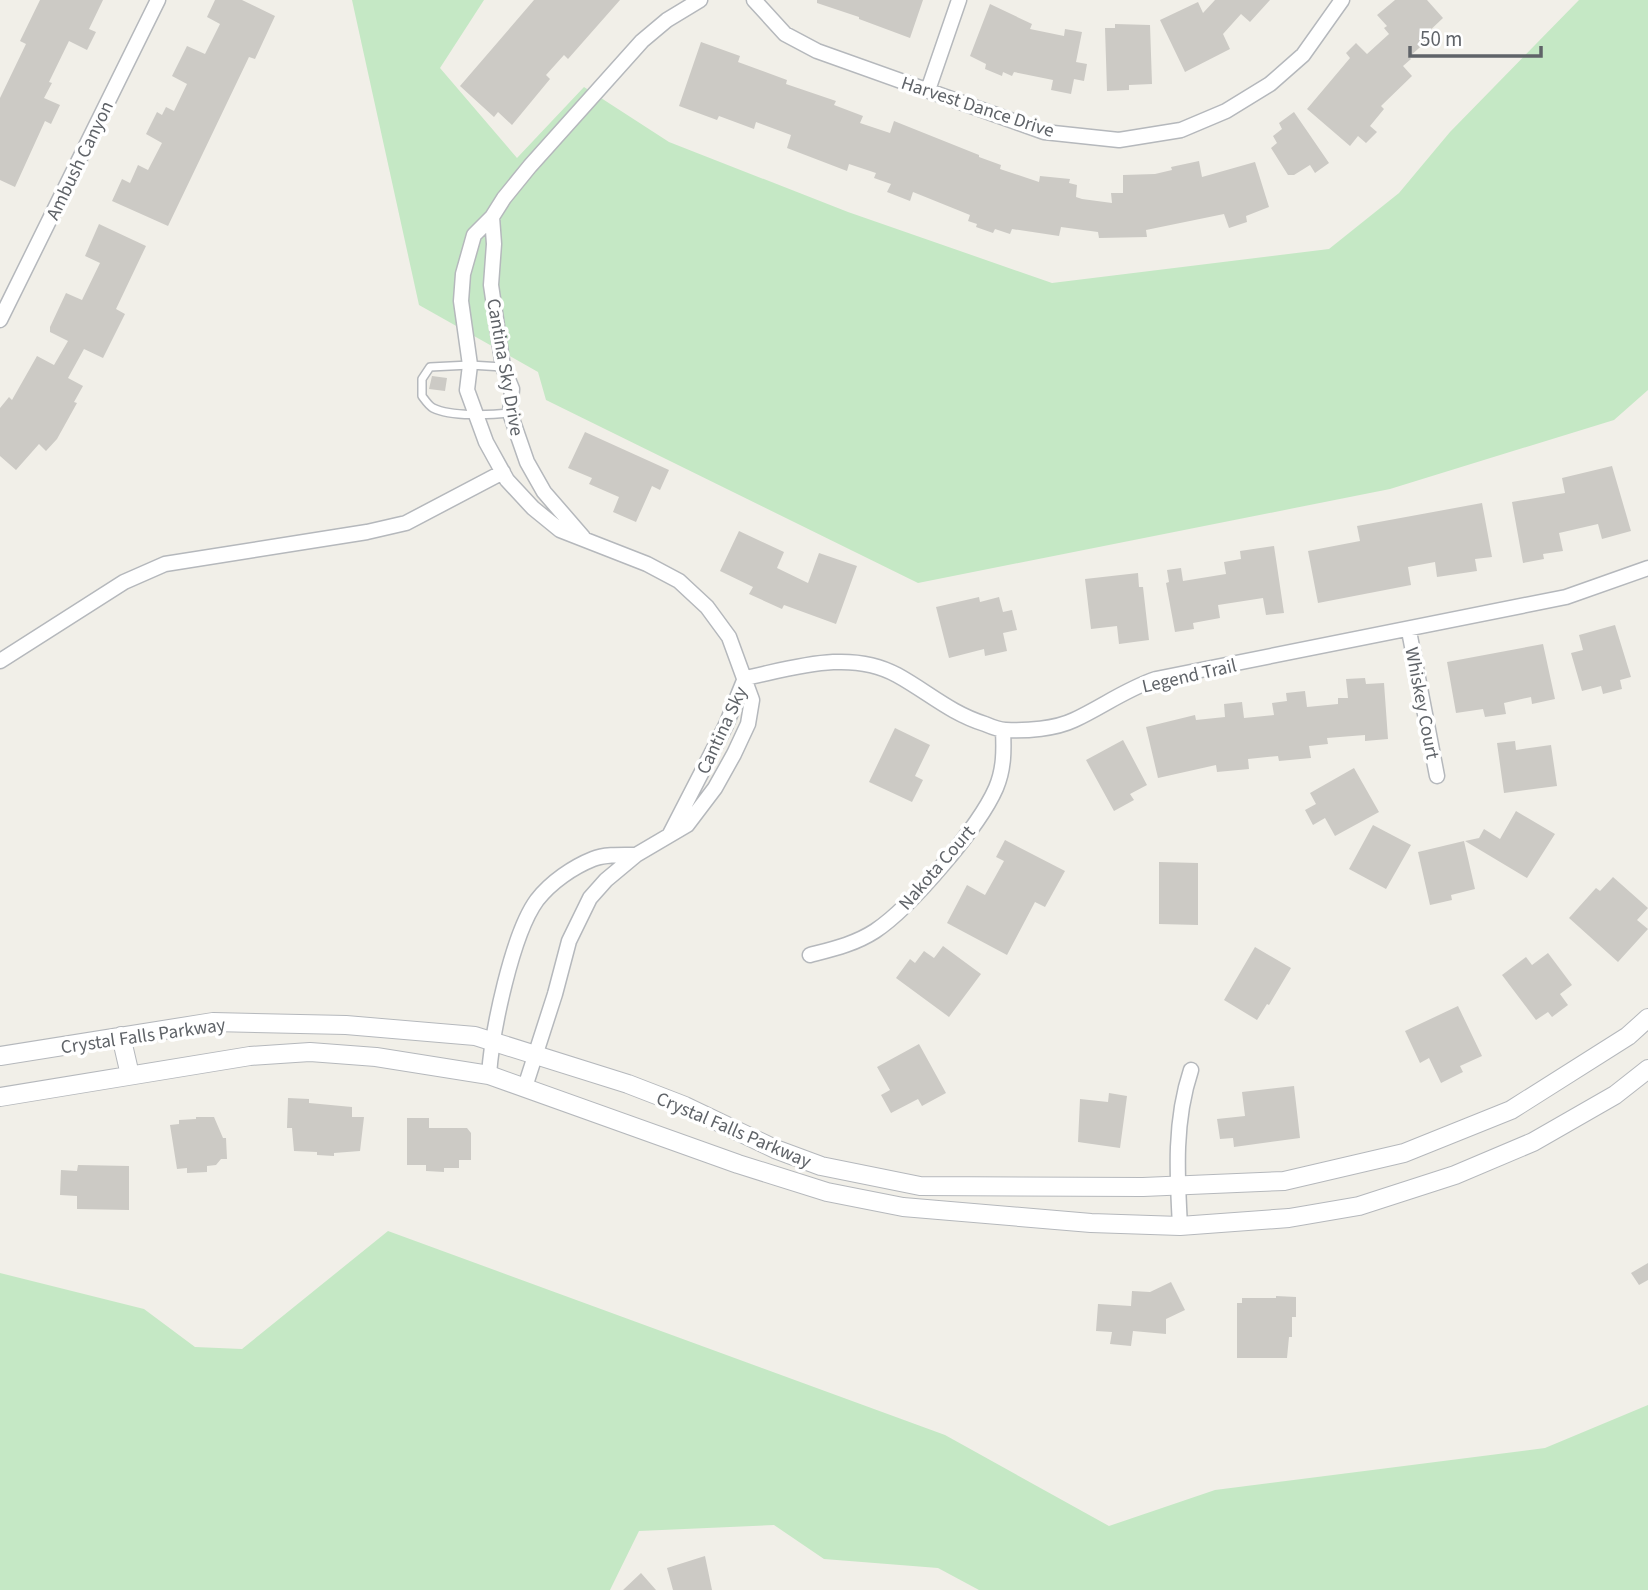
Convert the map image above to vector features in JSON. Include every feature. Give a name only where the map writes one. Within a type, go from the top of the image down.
[{"type":"street","name":"Ambush Canyon","points":[[0,320],[158,0]]},
{"type":"street","name":"Cantina Sky Drive","points":[[700,0],[667,20],[625,58],[530,166],[492,217],[474,235],[463,274],[461,301],[470,365],[467,390],[486,442],[503,472],[533,508],[560,530],[647,564],[679,581],[707,607],[729,637],[745,678]]},
{"type":"street","name":"Harvest Dance Drive","points":[[754,0],[785,34],[817,51],[1044,132],[1119,139],[1181,130],[1226,111],[1270,84],[1303,55],[1342,0]]},
{"type":"street","points":[[928,90],[959,0]]},
{"type":"street","name":"Cantina Sky Drive","points":[[492,217],[494,244],[491,285],[503,367],[512,389],[510,413],[527,462],[544,492],[584,538]]},
{"type":"street","points":[[0,661],[124,582],[165,564],[367,532],[406,523],[503,472]]},
{"type":"street","name":"Legend Trail","points":[[745,678],[847,661],[871,665],[896,674],[952,711],[1003,730],[1042,728],[1072,721],[1138,685],[1156,679],[1409,631],[1566,597],[1648,568]]},
{"type":"street","name":"Whiskey Court","points":[[1409,631],[1437,776]]},
{"type":"street","name":"Cantina Sky","points":[[669,836],[726,725],[745,678]]},
{"type":"street","name":"Cantina Sky","points":[[525,1087],[569,941],[578,920],[590,898],[606,880],[636,855],[687,825],[715,788],[748,724],[752,700],[745,678]]},
{"type":"street","name":"Nakota Court","points":[[810,956],[852,944],[877,930],[952,854],[995,789],[1005,757],[1003,730]]},
{"type":"street","name":"Cantina Sky","points":[[489,1075],[491,1041],[519,937],[538,899],[566,873],[596,857],[636,855]]},
{"type":"street","name":"Crystal Falls Parkway","points":[[0,1056],[214,1022],[346,1025],[475,1036],[640,1089],[685,1106],[775,1149],[821,1166],[920,1186],[1178,1186],[1284,1181],[1404,1153],[1511,1110],[1628,1036],[1648,1018]]},
{"type":"street","points":[[121,1036],[130,1075]]},
{"type":"street","name":"Crystal Falls Parkway","points":[[0,1097],[250,1056],[310,1052],[376,1057],[489,1075],[738,1164],[827,1192],[916,1209],[1091,1223],[1180,1226],[1289,1218],[1359,1206],[1455,1175],[1533,1142],[1615,1095],[1648,1069]]},
{"type":"street","points":[[1180,1226],[1179,1116],[1191,1070]]},
{"type":"lane","points":[[503,367],[430,367],[422,379],[422,396],[431,407],[448,412],[493,415],[510,413]]},
{"type":"green space","points":[[352,0],[484,0],[440,68],[517,158],[584,87],[669,142],[848,212],[1052,283],[1329,249],[1399,193],[1450,132],[1579,0],[1648,0],[1648,390],[1614,420],[1390,489],[918,583],[546,400],[538,372],[419,305]]},
{"type":"green space","points":[[388,1231],[945,1435],[1109,1526],[1215,1490],[1545,1448],[1648,1405],[1648,1590],[979,1590],[938,1568],[824,1559],[774,1525],[639,1531],[610,1590],[0,1590],[0,1273],[144,1309],[195,1347],[242,1349]]},
{"type":"building","points":[[40,0],[103,0],[89,29],[96,32],[87,50],[69,41],[49,82],[52,83],[44,98],[60,105],[51,124],[45,121],[15,187],[0,180],[0,98],[26,44],[20,41]]},
{"type":"building","points":[[215,0],[242,0],[275,16],[255,59],[249,57],[168,226],[112,201],[122,179],[130,183],[138,165],[148,170],[162,143],[146,134],[157,112],[162,115],[166,107],[174,111],[187,84],[172,76],[187,46],[205,54],[220,24],[207,17]]},
{"type":"building","points":[[534,0],[620,0],[568,59],[564,55],[546,75],[550,79],[512,125],[498,112],[494,117],[460,86]]},
{"type":"building","points":[[817,0],[923,0],[910,38],[817,3]]},
{"type":"building","points":[[1215,0],[1270,0],[1250,22],[1241,14],[1223,34],[1230,49],[1185,72],[1160,20],[1198,2],[1203,13]]},
{"type":"building","points":[[1395,0],[1427,0],[1443,18],[1423,37],[1427,41],[1403,66],[1412,76],[1381,106],[1384,109],[1370,126],[1377,132],[1366,143],[1358,136],[1350,146],[1307,109],[1350,58],[1346,53],[1356,43],[1367,54],[1389,34],[1384,28],[1387,26],[1377,15]]},
{"type":"building","points":[[990,4],[1032,24],[1030,29],[1064,36],[1065,29],[1082,32],[1076,62],[1087,64],[1084,81],[1074,79],[1071,94],[1051,90],[1053,80],[1014,72],[1012,76],[1003,72],[1002,76],[985,69],[986,64],[970,56]]},
{"type":"building","points":[[1115,24],[1150,25],[1152,84],[1129,85],[1129,90],[1107,91],[1105,28],[1115,28]]},
{"type":"building","points":[[701,42],[740,56],[738,62],[787,80],[786,84],[836,101],[834,105],[863,116],[860,123],[890,133],[894,121],[979,155],[1001,165],[1000,169],[1039,182],[1040,176],[1070,179],[1069,183],[1077,185],[1076,197],[1082,199],[1112,203],[1111,193],[1123,193],[1123,175],[1155,174],[1172,170],[1171,167],[1199,161],[1202,177],[1255,162],[1269,207],[1246,216],[1247,222],[1229,228],[1224,214],[1146,230],[1147,237],[1099,238],[1098,232],[1061,227],[1059,236],[1012,229],[1010,234],[995,229],[993,233],[968,221],[970,215],[913,192],[910,201],[887,192],[891,184],[874,178],[876,173],[849,164],[847,171],[787,148],[791,135],[756,122],[754,129],[719,116],[717,120],[679,106]]},
{"type":"building","points":[[1294,112],[1329,163],[1315,173],[1310,165],[1294,175],[1288,175],[1271,148],[1277,143],[1273,136],[1282,129],[1279,123]]},
{"type":"building","points":[[99,224],[146,246],[116,309],[125,314],[103,358],[84,349],[68,378],[83,386],[74,402],[77,403],[57,439],[46,451],[39,444],[16,470],[0,456],[0,408],[9,397],[12,400],[37,356],[54,365],[68,341],[50,332],[50,327],[66,293],[82,300],[100,263],[85,256]]},
{"type":"building","points":[[432,376],[447,378],[445,391],[429,389]]},
{"type":"building","points":[[585,432],[669,470],[660,490],[652,486],[636,522],[613,512],[619,497],[589,484],[592,478],[568,468]]},
{"type":"building","points":[[1612,466],[1631,531],[1602,539],[1598,524],[1559,533],[1563,551],[1543,554],[1544,559],[1523,563],[1512,502],[1565,493],[1562,478]]},
{"type":"building","points":[[1482,503],[1492,557],[1475,559],[1477,571],[1437,577],[1435,562],[1408,567],[1411,585],[1318,603],[1308,551],[1360,541],[1357,526]]},
{"type":"building","points":[[739,531],[784,552],[777,568],[808,583],[819,553],[857,566],[836,624],[784,605],[782,609],[749,594],[753,587],[720,571]]},
{"type":"building","points":[[1274,546],[1284,613],[1266,615],[1263,598],[1218,605],[1220,618],[1193,623],[1194,629],[1175,632],[1166,583],[1169,582],[1167,570],[1181,568],[1183,581],[1226,574],[1224,562],[1241,559],[1240,551]]},
{"type":"building","points":[[1138,573],[1139,587],[1143,587],[1149,640],[1119,644],[1117,626],[1091,629],[1085,579]]},
{"type":"building","points":[[979,597],[980,602],[999,597],[1003,612],[1012,610],[1017,630],[1003,633],[1007,651],[985,656],[984,649],[949,658],[936,607]]},
{"type":"building","points":[[1615,625],[1631,677],[1620,680],[1622,689],[1603,694],[1601,686],[1582,691],[1571,653],[1583,650],[1579,635]]},
{"type":"building","points":[[1543,644],[1555,699],[1532,704],[1531,697],[1504,703],[1506,714],[1485,717],[1483,709],[1456,713],[1447,662]]},
{"type":"building","points":[[1365,678],[1366,684],[1384,683],[1388,739],[1365,741],[1365,735],[1327,738],[1328,744],[1309,746],[1311,758],[1279,761],[1278,756],[1248,759],[1249,769],[1217,772],[1216,765],[1158,778],[1146,727],[1195,715],[1196,720],[1225,717],[1224,704],[1242,702],[1244,718],[1274,715],[1272,703],[1287,701],[1286,693],[1305,691],[1307,707],[1338,704],[1338,698],[1348,698],[1346,679]]},
{"type":"building","points":[[895,728],[930,745],[915,776],[923,780],[912,802],[869,782]]},
{"type":"building","points":[[1123,740],[1147,785],[1130,794],[1134,800],[1114,811],[1086,760]]},
{"type":"building","points":[[1515,741],[1516,750],[1551,745],[1557,786],[1504,793],[1497,743]]},
{"type":"building","points":[[1354,768],[1379,812],[1335,836],[1325,818],[1313,825],[1305,810],[1316,804],[1310,793]]},
{"type":"building","points":[[1516,811],[1555,834],[1527,878],[1465,841],[1479,838],[1484,829],[1500,839]]},
{"type":"building","points":[[1373,825],[1411,845],[1386,889],[1349,869]]},
{"type":"building","points":[[1005,840],[1065,871],[1045,907],[1035,902],[1007,955],[947,923],[967,885],[985,895],[1004,861],[996,857]]},
{"type":"building","points":[[1464,841],[1475,889],[1451,895],[1452,900],[1430,905],[1418,852]]},
{"type":"building","points":[[1159,862],[1198,863],[1198,925],[1159,924]]},
{"type":"building","points":[[1613,877],[1648,908],[1637,920],[1648,929],[1618,962],[1569,918],[1596,888],[1600,891]]},
{"type":"building","points":[[943,946],[981,974],[949,1017],[896,978],[910,959],[915,963],[924,951],[934,958]]},
{"type":"building","points":[[1255,947],[1291,968],[1257,1020],[1224,1000]]},
{"type":"building","points":[[1548,953],[1572,985],[1560,994],[1568,1005],[1552,1017],[1548,1012],[1536,1020],[1502,975],[1526,957],[1532,965]]},
{"type":"building","points":[[1458,1006],[1482,1056],[1460,1066],[1463,1072],[1441,1083],[1429,1058],[1420,1063],[1405,1031]]},
{"type":"building","points":[[919,1044],[946,1093],[922,1106],[918,1099],[891,1113],[881,1095],[890,1090],[877,1067]]},
{"type":"building","points":[[1294,1086],[1300,1138],[1234,1147],[1233,1138],[1220,1139],[1217,1119],[1245,1116],[1242,1092]]},
{"type":"building","points":[[1109,1093],[1127,1096],[1120,1148],[1078,1142],[1080,1099],[1108,1102]]},
{"type":"building","points":[[288,1098],[352,1107],[352,1117],[364,1117],[360,1151],[334,1153],[334,1156],[294,1151],[292,1128],[287,1128]]},
{"type":"building","points":[[214,1117],[223,1138],[226,1138],[227,1159],[207,1166],[207,1172],[187,1173],[187,1168],[177,1169],[170,1125],[179,1124],[179,1120]]},
{"type":"building","points":[[407,1118],[429,1118],[429,1128],[467,1128],[471,1133],[471,1160],[459,1160],[459,1168],[444,1168],[444,1172],[426,1171],[426,1165],[407,1165]]},
{"type":"building","points":[[78,1165],[129,1166],[129,1210],[77,1209],[77,1196],[60,1195],[61,1170],[77,1171]]},
{"type":"building","points":[[1648,1263],[1648,1280],[1639,1285],[1631,1273]]},
{"type":"building","points":[[1171,1282],[1185,1310],[1166,1319],[1166,1334],[1133,1331],[1131,1346],[1110,1344],[1112,1332],[1096,1331],[1098,1304],[1131,1306],[1132,1291],[1150,1292]]},
{"type":"building","points":[[1296,1297],[1296,1317],[1292,1317],[1292,1337],[1289,1337],[1287,1358],[1237,1358],[1237,1303],[1242,1303],[1242,1298]]},
{"type":"building","points":[[705,1556],[712,1590],[673,1590],[667,1568]]},
{"type":"building","points":[[641,1573],[656,1590],[623,1590]]}]
